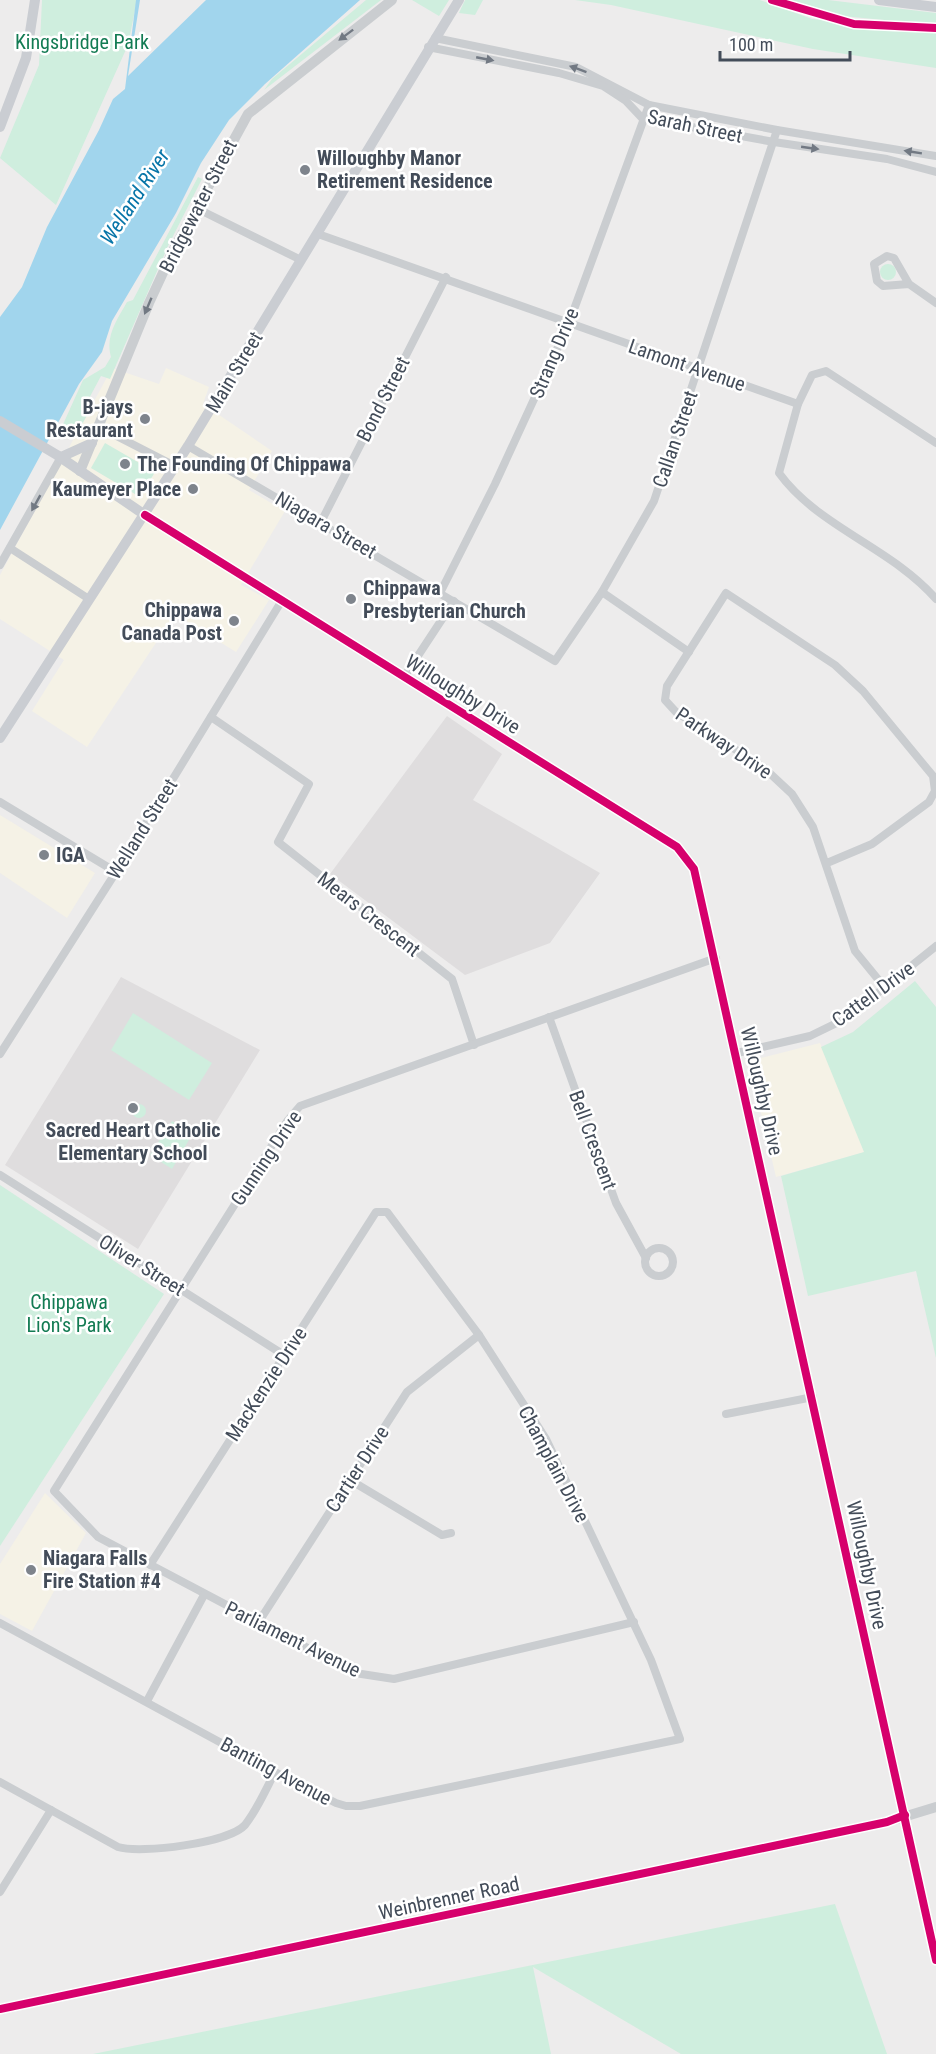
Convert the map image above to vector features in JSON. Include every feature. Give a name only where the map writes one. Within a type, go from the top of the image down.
[{"type":"main road","points":[[0,127],[27,58],[35,0]]},
{"type":"main road","name":"Main Street","points":[[0,738],[188,446],[459,0]]},
{"type":"main road","points":[[879,0],[936,7]]},
{"type":"main road","points":[[0,421],[59,456],[145,515]]},
{"type":"main road","points":[[59,456],[92,443]]},
{"type":"street","name":"Bridgewater Street","points":[[80,471],[149,303],[196,208],[248,114],[392,0]]},
{"type":"street","name":"Sarah Street","points":[[432,42],[576,67],[649,105],[777,130],[936,156]]},
{"type":"street","name":"Sarah Street","points":[[432,42],[603,86],[626,101],[642,118],[774,142],[887,159],[936,172]]},
{"type":"street","name":"Strang Drive","points":[[440,593],[495,484],[569,323],[642,118],[649,105]]},
{"type":"street","name":"Callan Street","points":[[555,661],[602,592],[654,501],[777,130]]},
{"type":"street","points":[[196,208],[302,260]]},
{"type":"street","name":"Lamont Avenue","points":[[318,234],[446,277],[698,370],[798,404]]},
{"type":"street","points":[[909,284],[883,286],[877,281],[874,264],[880,258],[887,256],[894,258],[909,284],[936,303]]},
{"type":"street","name":"Bond Street","points":[[321,522],[446,277]]},
{"type":"street","points":[[936,442],[826,371],[812,375],[798,404],[779,473],[793,492],[893,563],[936,599]]},
{"type":"street","points":[[99,427],[175,466]]},
{"type":"street","name":"Niagara Street","points":[[188,446],[555,661]]},
{"type":"street","points":[[0,565],[59,456]]},
{"type":"street","name":"Willoughby Drive","points":[[145,515],[281,602],[677,847],[694,869],[716,958],[936,1956]]},
{"type":"street","points":[[10,548],[89,599]]},
{"type":"street","points":[[602,592],[689,652],[726,593],[836,665],[863,692],[933,776],[935,791],[929,802],[872,844],[827,863]]},
{"type":"street","points":[[404,677],[454,601]]},
{"type":"street","name":"Welland Street","points":[[0,1054],[116,872],[281,602]]},
{"type":"street","name":"Parkway Drive","points":[[689,652],[667,686],[667,704],[782,782],[807,815],[827,863],[855,951],[886,989]]},
{"type":"street","name":"Mears Crescent","points":[[211,717],[309,784],[278,842],[452,979],[474,1045]]},
{"type":"street","points":[[0,802],[116,872]]},
{"type":"street","name":"Cattell Drive","points":[[737,1053],[820,1031],[854,1014],[936,946]]},
{"type":"street","name":"Gunning Drive","points":[[54,1491],[295,1111],[307,1102],[716,958]]},
{"type":"street","name":"Bell Crescent","points":[[549,1017],[616,1203],[646,1258]]},
{"type":"street","name":"Oliver Street","points":[[0,1175],[284,1355]]},
{"type":"street","name":"MacKenzie Drive","points":[[150,1565],[376,1212],[387,1212]]},
{"type":"street","name":"Champlain Drive","points":[[387,1212],[479,1335],[551,1449],[634,1622],[680,1738]]},
{"type":"street","name":"Cartier Drive","points":[[258,1623],[407,1392],[479,1335]]},
{"type":"street","points":[[726,1414],[813,1397]]},
{"type":"street","points":[[350,1480],[442,1535],[451,1533]]},
{"type":"street","name":"Parliament Avenue","points":[[54,1491],[92,1533],[355,1673],[394,1679],[634,1622]]},
{"type":"street","points":[[147,1701],[204,1594]]},
{"type":"street","name":"Banting Avenue","points":[[0,1623],[275,1772],[336,1803],[352,1807],[680,1738]]},
{"type":"street","points":[[0,1782],[118,1847],[133,1850],[178,1845],[237,1831],[249,1818],[275,1772]]},
{"type":"street","name":"Weinbrenner Road","points":[[0,2009],[887,1822],[936,1807]]},
{"type":"street","points":[[0,1892],[51,1810]]},
{"type":"shaded area","points":[[112,368],[159,384],[166,368],[209,387],[203,404],[272,451],[249,490],[285,511],[241,585],[269,600],[236,652],[175,614],[87,747],[32,711],[64,660],[0,619],[0,575]]},
{"type":"shaded area","points":[[447,716],[502,754],[473,800],[600,873],[550,943],[465,975],[330,874]]},
{"type":"shaded area","points":[[0,815],[95,873],[67,918],[0,873]]},
{"type":"shaded area","name":"Sacred Heart Catholic Elementary School","points":[[121,977],[260,1050],[138,1249],[5,1165]]},
{"type":"shaded area","points":[[820,1043],[865,1152],[776,1177],[749,1061]]},
{"type":"shaded area","points":[[45,1493],[86,1533],[32,1631],[0,1614],[0,1564]]},
{"type":"green space","name":"Kingsbridge Park","points":[[42,0],[137,0],[128,45],[56,205],[0,158],[39,65]]},
{"type":"green space","points":[[366,0],[381,0],[264,90],[272,79]]},
{"type":"green space","points":[[412,0],[449,0],[439,16]]},
{"type":"green space","points":[[465,0],[483,0],[475,15],[459,13]]},
{"type":"green space","points":[[575,0],[760,0],[812,19],[936,32],[936,68],[813,49],[611,5]]},
{"type":"green space","points":[[776,0],[828,0],[936,13],[936,25],[832,15]]},
{"type":"green space","points":[[198,177],[202,179],[168,246],[110,379],[101,376],[86,404],[96,412],[90,410],[80,428],[60,431],[83,380],[105,367],[111,357],[111,335],[116,322],[127,302],[133,300]]},
{"type":"green space","points":[[888,264],[896,272],[888,280],[880,272]]},
{"type":"green space","points":[[105,443],[155,472],[140,497],[91,468]]},
{"type":"green space","points":[[915,981],[936,1007],[936,1358],[916,1271],[808,1296],[781,1176],[864,1152],[821,1047],[853,1032]]},
{"type":"green space","points":[[133,1013],[212,1063],[189,1100],[111,1050]]},
{"type":"green space","points":[[136,1104],[142,1104],[146,1111],[142,1118],[136,1118],[132,1114],[132,1108]]},
{"type":"green space","points":[[172,1121],[193,1133],[172,1169],[150,1155]]},
{"type":"green space","name":"Chippawa Lion's Park","points":[[0,1185],[164,1294],[0,1546]]},
{"type":"green space","points":[[835,1904],[887,2054],[681,2054],[533,1967],[551,2054],[93,2054]]},
{"type":"water","name":"Welland River","points":[[136,0],[140,0],[128,76],[206,0],[360,0],[265,84],[229,120],[201,163],[176,213],[112,321],[102,352],[79,384],[0,530],[0,317],[22,287],[47,227],[113,99],[125,89]]},
{"type":"cycle path","points":[[772,0],[854,24],[936,28]]},
{"type":"cycle path","points":[[145,515],[677,847],[694,869],[936,1960]]},
{"type":"cycle path","points":[[0,2009],[887,1822],[905,1815]]},
{"type":"place","name":"Willoughby Manor Retirement Residence","points":[[305,170]]},
{"type":"place","name":"B-jays Restaurant","points":[[145,419]]},
{"type":"place","name":"The Founding Of Chippawa","points":[[125,464]]},
{"type":"place","name":"Kaumeyer Place","points":[[193,489]]},
{"type":"place","name":"Chippawa Presbyterian Church","points":[[351,599]]},
{"type":"place","name":"Chippawa Canada Post","points":[[234,621]]},
{"type":"place","name":"IGA","points":[[44,855]]},
{"type":"place","name":"Sacred Heart Catholic Elementary School","points":[[133,1108]]},
{"type":"place","name":"Niagara Falls Fire Station #4","points":[[31,1570]]}]
